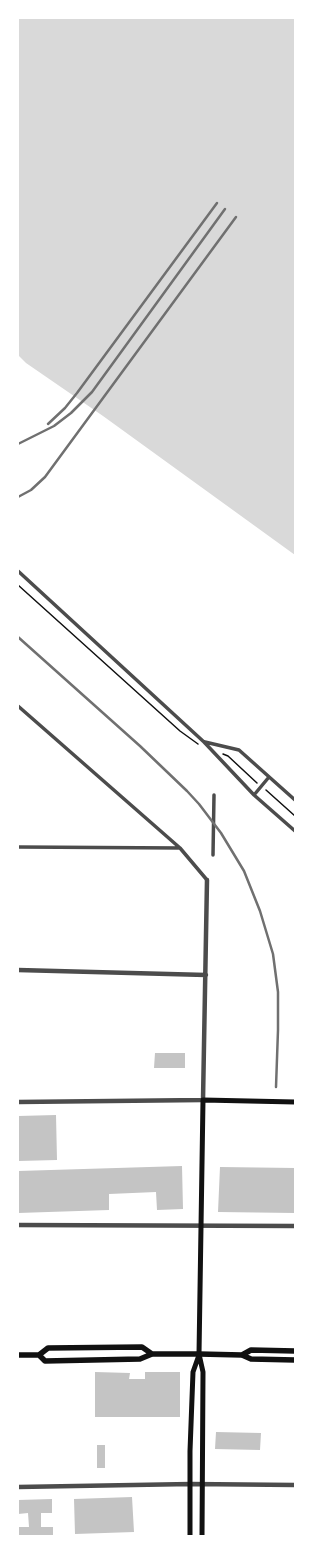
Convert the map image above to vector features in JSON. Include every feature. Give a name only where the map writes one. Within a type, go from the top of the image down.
[{"type":"main road","points":[[202,1536],[203,1372],[199,1354],[203,1100],[295,1102]]},
{"type":"main road","points":[[18,1355],[39,1355],[48,1348],[142,1347],[152,1354]]},
{"type":"main road","points":[[242,1355],[251,1350],[295,1351]]},
{"type":"main road","points":[[39,1355],[46,1361],[140,1358],[152,1354],[242,1355],[251,1359],[295,1360]]},
{"type":"main road","points":[[190,1536],[193,1372],[199,1354]]},
{"type":"street","points":[[18,571],[204,742],[254,795],[295,831]]},
{"type":"street","points":[[18,706],[180,848],[207,880],[203,1100],[18,1102]]},
{"type":"street","points":[[204,742],[239,750],[295,800]]},
{"type":"street","points":[[254,795],[269,777]]},
{"type":"street","points":[[213,855],[214,795]]},
{"type":"street","points":[[18,847],[180,848]]},
{"type":"street","points":[[18,970],[206,976]]},
{"type":"street","points":[[18,1225],[295,1226]]},
{"type":"street","points":[[18,1487],[191,1484],[295,1485]]},
{"type":"path","points":[[18,585],[180,731]]},
{"type":"shaded area","points":[[18,18],[295,18],[295,555],[103,416],[26,363],[18,355]]},
{"type":"building","points":[[155,1053],[185,1053],[185,1068],[154,1068]]},
{"type":"building","points":[[56,1115],[57,1160],[18,1161],[18,1116]]},
{"type":"building","points":[[182,1166],[183,1209],[157,1210],[156,1192],[109,1194],[109,1210],[18,1213],[18,1171]]},
{"type":"building","points":[[220,1167],[295,1168],[295,1213],[218,1212]]},
{"type":"building","points":[[95,1372],[130,1373],[129,1379],[145,1379],[145,1372],[180,1372],[180,1417],[95,1417]]},
{"type":"building","points":[[216,1432],[261,1433],[260,1450],[215,1449]]},
{"type":"building","points":[[97,1445],[105,1445],[105,1468],[97,1468]]},
{"type":"building","points":[[132,1497],[134,1532],[75,1534],[74,1499]]},
{"type":"building","points":[[52,1499],[52,1513],[41,1513],[41,1527],[53,1527],[53,1536],[18,1536],[18,1527],[29,1527],[28,1513],[18,1514],[18,1500]]},
{"type":"railway","points":[[48,424],[65,408],[77,393],[217,203]]},
{"type":"railway","points":[[18,444],[54,426],[71,413],[92,392],[225,209]]},
{"type":"railway","points":[[18,497],[31,490],[45,477],[236,217]]},
{"type":"railway","points":[[18,637],[140,746],[187,791],[221,833],[244,871],[260,911],[273,954],[278,992],[276,1087]]}]
